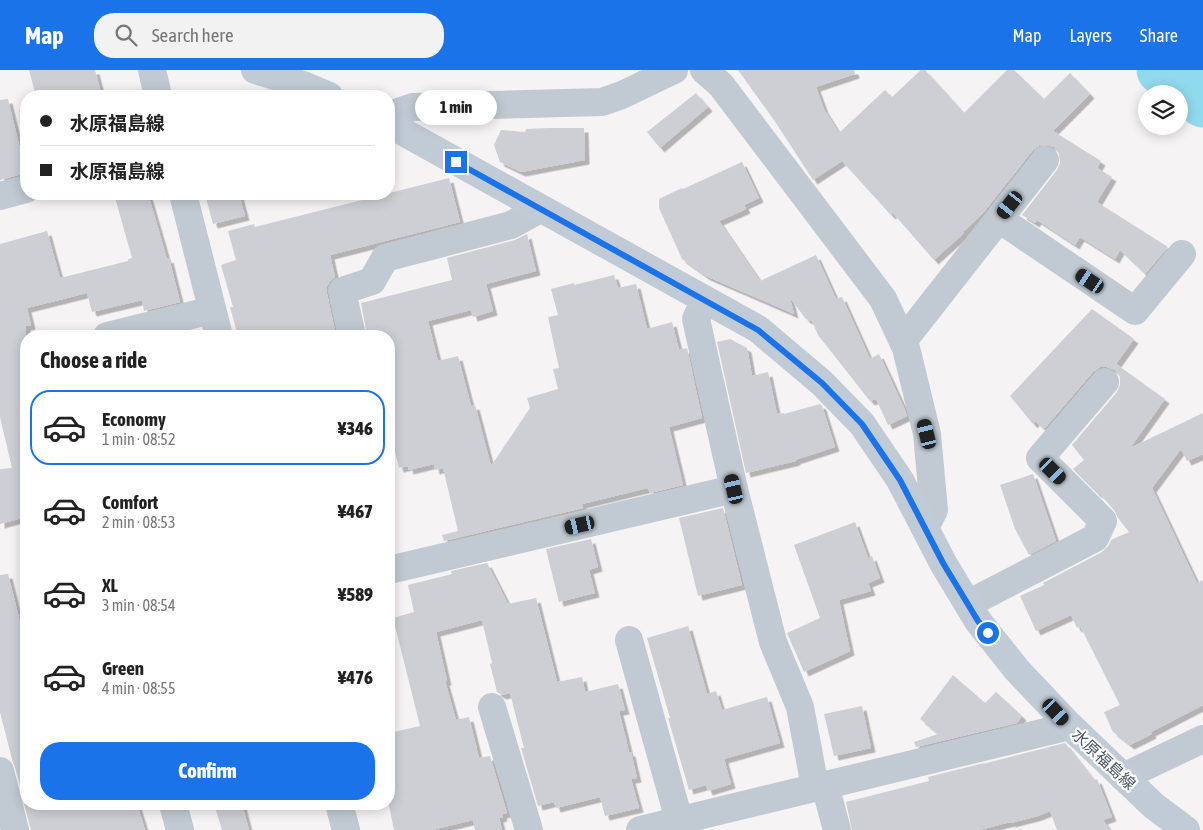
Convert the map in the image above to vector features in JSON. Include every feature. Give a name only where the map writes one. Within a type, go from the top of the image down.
[{"type":"main road","points":[[255,70],[305,77],[321,90]]},
{"type":"main road","name":"水原福島線","points":[[395,127],[758,330],[822,383],[862,424],[900,480],[943,563],[978,621],[1017,670],[1070,726],[1123,777],[1154,806],[1186,830]]},
{"type":"street","points":[[152,70],[157,90]]},
{"type":"street","points":[[395,113],[413,107],[602,102],[674,70]]},
{"type":"street","points":[[704,70],[721,85],[883,299],[906,348],[927,434],[934,510],[925,528]]},
{"type":"street","points":[[903,342],[1045,160]]},
{"type":"street","points":[[0,196],[20,191]]},
{"type":"street","points":[[184,200],[217,330]]},
{"type":"street","points":[[351,330],[342,291],[372,281],[385,258],[511,225],[540,209]]},
{"type":"street","points":[[999,220],[1135,312],[1182,254]]},
{"type":"street","points":[[705,300],[696,319],[734,489],[773,642],[800,707],[820,786],[837,830]]},
{"type":"street","points":[[131,330],[212,310]]},
{"type":"street","points":[[968,604],[1095,538],[1103,521],[1040,458],[1105,382]]},
{"type":"street","points":[[395,569],[734,489]]},
{"type":"street","points":[[630,640],[680,820]]},
{"type":"street","points":[[492,707],[528,830]]},
{"type":"street","points":[[640,830],[1070,726]]},
{"type":"street","points":[[1123,777],[1203,739]]},
{"type":"street","points":[[0,771],[15,830]]},
{"type":"street","points":[[175,810],[180,830]]},
{"type":"street","points":[[341,810],[346,830]]},
{"type":"building","points":[[29,70],[95,70],[100,90],[34,90]]},
{"type":"building","points":[[738,70],[854,70],[855,74],[816,87],[824,109],[839,133],[885,90],[892,97],[921,70],[925,70],[964,113],[1007,70],[1014,70],[1044,99],[1070,73],[1090,94],[1053,131],[1101,161],[1097,168],[1112,177],[1097,202],[1168,247],[1145,274],[1120,250],[1115,259],[1080,237],[1075,245],[1037,220],[1035,223],[1022,215],[1057,170],[1060,163],[1059,154],[1054,147],[1047,145],[1039,146],[1033,150],[983,213],[934,260],[893,213],[891,215],[842,161],[813,180],[776,123]]},
{"type":"building","points":[[696,93],[708,107],[660,148],[647,132]]},
{"type":"building","points":[[8,99],[20,149],[20,175],[0,180],[0,100]]},
{"type":"building","points":[[584,128],[585,160],[521,172],[500,162],[494,145],[501,130],[525,132],[526,129]]},
{"type":"building","points":[[742,162],[759,198],[744,205],[746,209],[719,221],[760,281],[816,255],[836,299],[842,297],[870,359],[879,354],[907,416],[888,425],[876,399],[870,401],[818,335],[812,321],[806,319],[790,298],[794,314],[706,276],[682,259],[659,208],[659,199]]},
{"type":"building","points":[[449,178],[460,222],[330,255],[335,277],[327,286],[327,294],[335,330],[236,330],[230,307],[233,307],[221,265],[236,260],[228,231],[254,224],[255,227],[362,200],[395,200],[395,192]]},
{"type":"building","points":[[116,200],[150,200],[167,259],[169,258],[180,302],[144,311],[142,300],[92,312],[87,293],[27,308],[31,325],[26,326],[26,330],[20,330],[20,519],[0,524],[0,469],[12,468],[0,417],[0,244],[47,231],[60,278],[128,261],[128,259],[132,258]]},
{"type":"building","points":[[207,200],[241,200],[245,216],[213,224]]},
{"type":"building","points":[[527,234],[536,271],[486,284],[493,311],[473,317],[471,310],[428,321],[438,361],[458,356],[471,406],[475,405],[491,466],[530,408],[527,398],[558,389],[553,369],[559,368],[548,317],[558,315],[551,289],[574,283],[574,285],[614,275],[618,288],[636,284],[647,329],[672,322],[679,350],[687,348],[702,418],[669,427],[683,485],[650,493],[648,488],[582,504],[583,508],[444,541],[442,535],[458,531],[443,468],[435,470],[434,464],[409,470],[408,466],[399,468],[395,452],[395,330],[366,330],[361,303],[452,280],[447,258],[515,240]]},
{"type":"building","points":[[1092,309],[1134,339],[1116,364],[1165,399],[1130,448],[1203,413],[1203,454],[1187,461],[1181,449],[1152,488],[1197,583],[1203,580],[1203,705],[1130,745],[1113,732],[1104,712],[1120,705],[1080,626],[1077,628],[1071,615],[1036,631],[1020,596],[1044,585],[1043,583],[1102,552],[1111,540],[1129,532],[1114,510],[1099,493],[1073,469],[1084,460],[1072,445],[1117,392],[1120,385],[1120,377],[1115,370],[1100,367],[1093,372],[1044,429],[1035,421],[1033,424],[1010,396]]},
{"type":"building","points":[[730,339],[747,348],[752,376],[768,372],[777,414],[784,414],[820,404],[822,406],[835,447],[796,461],[746,473],[717,342]]},
{"type":"building","points":[[1033,474],[1056,541],[1029,555],[1015,529],[1000,485]]},
{"type":"building","points":[[723,508],[742,585],[698,596],[679,518]]},
{"type":"building","points":[[855,522],[868,558],[872,556],[880,578],[868,583],[871,591],[839,600],[850,651],[804,672],[787,633],[820,618],[794,545]]},
{"type":"building","points":[[591,539],[598,567],[589,570],[595,593],[559,602],[546,549]]},
{"type":"building","points":[[487,563],[508,604],[536,598],[557,682],[582,677],[585,692],[618,684],[625,710],[619,711],[637,778],[631,779],[639,808],[605,816],[600,797],[556,808],[554,802],[538,806],[521,748],[524,748],[510,693],[502,695],[497,692],[482,620],[436,632],[447,681],[445,681],[456,720],[469,717],[479,758],[490,756],[507,813],[502,814],[503,817],[499,818],[502,830],[475,830],[473,820],[432,830],[394,830],[390,810],[395,810],[395,732],[420,726],[395,626],[395,617],[414,612],[408,585],[452,574],[451,571]]},
{"type":"building","points":[[8,574],[20,622],[20,785],[0,712],[0,575]]},
{"type":"building","points":[[688,626],[707,694],[716,691],[722,710],[767,697],[780,743],[724,759],[731,784],[708,791],[706,785],[689,790],[647,638]]},
{"type":"building","points":[[953,675],[985,703],[996,692],[1022,716],[1017,723],[916,747],[914,742],[938,734],[920,719]]},
{"type":"building","points":[[862,706],[871,748],[834,756],[824,714]]},
{"type":"building","points":[[1065,743],[1094,780],[1097,779],[1112,817],[1103,820],[1110,830],[1057,830],[1050,811],[1038,816],[979,830],[852,830],[846,802],[929,781],[928,777]]},
{"type":"building","points":[[26,810],[139,810],[145,830],[31,830]]},
{"type":"building","points":[[216,810],[244,810],[249,830],[222,830]]},
{"type":"waterway","points":[[1161,70],[1194,93],[1203,103]]},
{"type":"route","points":[[456,162],[758,330],[822,383],[862,424],[900,480],[943,563],[978,621],[988,633]]}]
